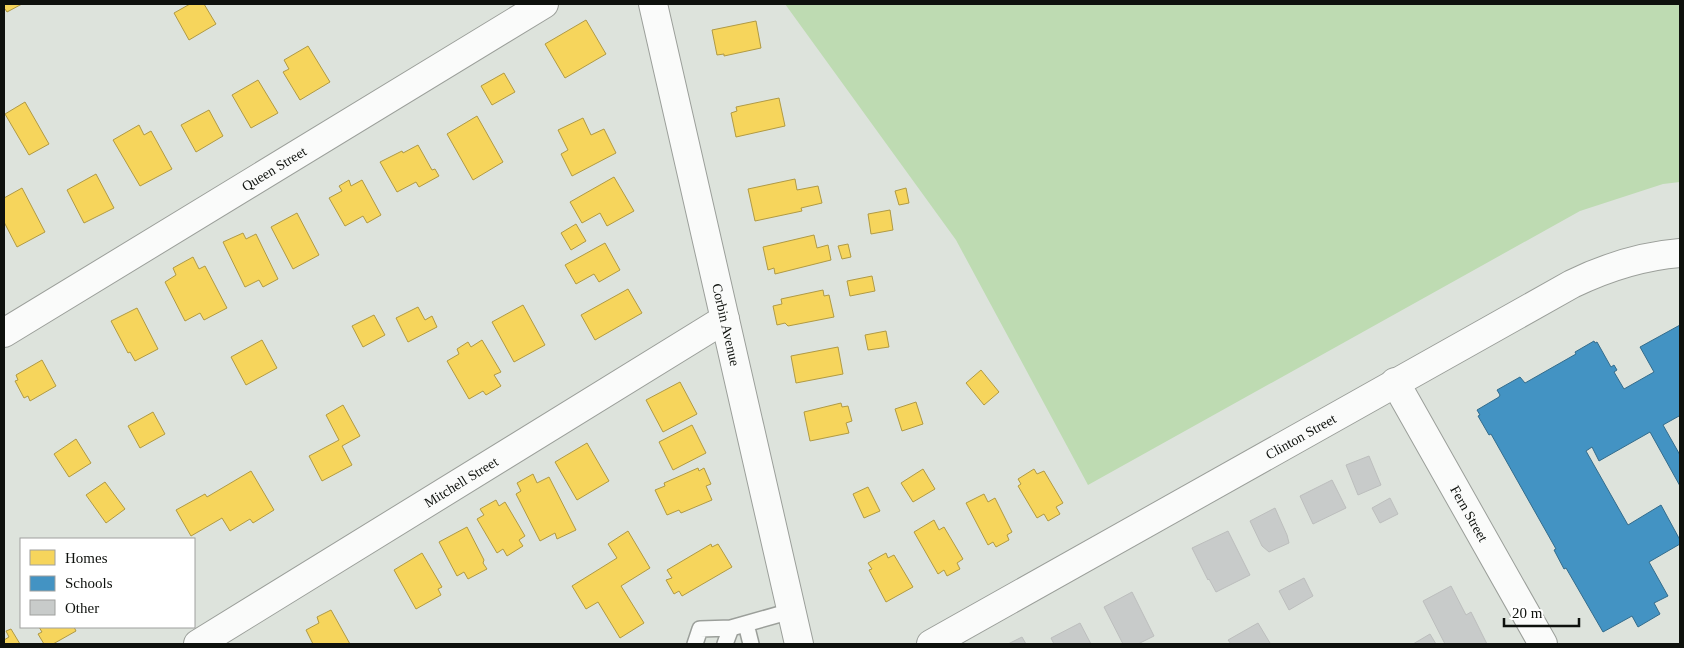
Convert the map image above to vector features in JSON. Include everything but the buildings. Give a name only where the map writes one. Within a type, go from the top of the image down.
[{"type":"street","name":"Queen Street","points":[[4,332],[544,4]]},
{"type":"street","name":"Corbin Avenue","points":[[653,4],[799,644]]},
{"type":"street","name":"Clinton Street","points":[[931,644],[1545,298],[1592,274],[1636,260],[1680,253]]},
{"type":"street","name":"Mitchell Street","points":[[198,644],[725,319]]},
{"type":"street","name":"Fern Street","points":[[1395,382],[1543,644]]},
{"type":"lane","points":[[695,644],[700,629],[731,628],[791,611]]},
{"type":"lane","points":[[746,624],[752,644]]},
{"type":"lane","points":[[725,644],[731,628]]},
{"type":"green space","points":[[785,4],[1680,4],[1680,182],[1663,184],[1580,211],[1088,485],[956,240]]}]
